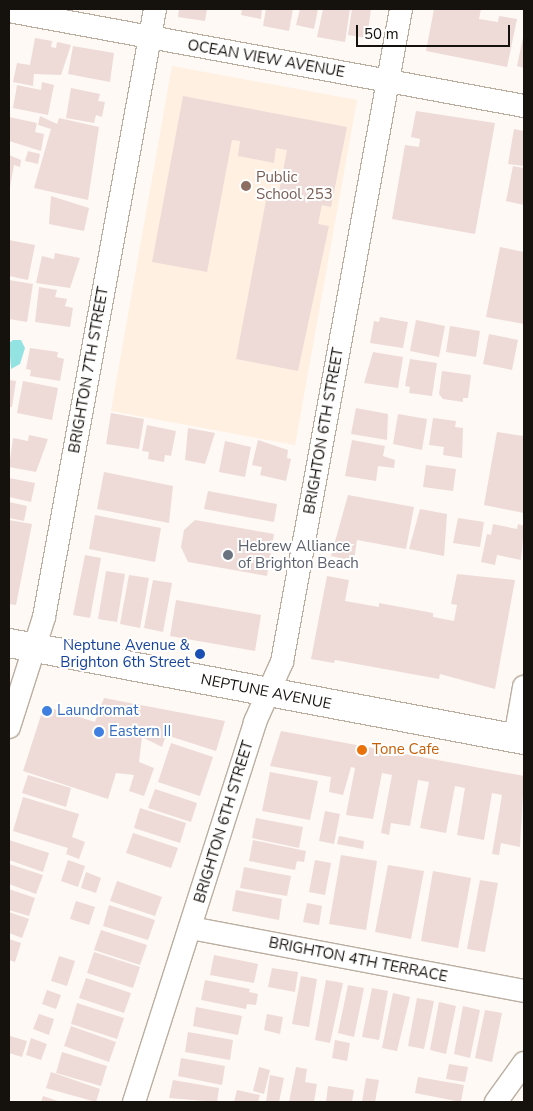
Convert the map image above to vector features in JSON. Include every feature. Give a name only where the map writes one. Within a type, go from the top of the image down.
[{"type":"main road","name":"NEPTUNE AVENUE","points":[[21,646],[520,739]]},
{"type":"street","name":"BRIGHTON 7TH STREET","points":[[9,727],[21,646],[44,617],[155,9]]},
{"type":"street","name":"BRIGHTON 6TH STREET","points":[[134,1102],[191,928],[255,722],[282,662],[401,9]]},
{"type":"street","name":"OCEAN VIEW AVENUE","points":[[10,16],[150,37],[524,106]]},
{"type":"street","points":[[520,739],[524,687]]},
{"type":"street","name":"BRIGHTON 4TH TERRACE","points":[[191,928],[524,991]]},
{"type":"street","points":[[496,1102],[524,1063]]},
{"type":"shaded area","name":"Public School 253","points":[[172,66],[357,100],[295,445],[111,411]]},
{"type":"water","points":[[13,340],[21,340],[25,348],[20,364],[11,369],[9,343]]},
{"type":"building","points":[[179,9],[207,9],[205,21],[178,17]]},
{"type":"building","points":[[242,9],[262,9],[261,19],[241,15]]},
{"type":"building","points":[[266,9],[293,9],[289,31],[263,26]]},
{"type":"building","points":[[300,9],[318,9],[314,29],[296,25]]},
{"type":"building","points":[[323,9],[350,9],[345,42],[317,37]]},
{"type":"building","points":[[352,9],[371,9],[367,38],[348,35]]},
{"type":"building","points":[[434,9],[481,9],[479,19],[498,22],[499,16],[517,19],[507,67],[426,51]]},
{"type":"building","points":[[524,33],[524,68],[517,66]]},
{"type":"building","points":[[35,38],[52,41],[51,47],[56,48],[57,42],[71,45],[61,75],[34,74],[33,86],[13,82],[17,63],[30,65]]},
{"type":"building","points":[[73,46],[114,53],[110,82],[68,74]]},
{"type":"building","points":[[42,82],[54,85],[48,115],[13,108],[17,85],[41,90]]},
{"type":"building","points":[[71,88],[100,94],[98,101],[105,102],[102,117],[96,115],[94,123],[66,118]]},
{"type":"building","points":[[183,96],[347,127],[331,207],[322,205],[318,224],[329,226],[298,371],[236,359],[267,195],[278,197],[287,150],[276,148],[274,163],[238,156],[240,141],[232,140],[207,272],[152,262]]},
{"type":"building","points":[[416,111],[495,123],[475,234],[392,219],[405,145],[419,147],[420,139],[411,137]]},
{"type":"building","points":[[40,116],[57,124],[59,118],[99,127],[88,200],[34,188],[51,129],[38,125]]},
{"type":"building","points":[[9,117],[37,123],[35,132],[44,134],[41,151],[9,141]]},
{"type":"building","points":[[514,129],[524,131],[524,166],[508,164]]},
{"type":"building","points":[[28,151],[40,154],[38,164],[25,161]]},
{"type":"building","points":[[9,155],[21,160],[20,167],[14,165],[10,187]]},
{"type":"building","points":[[513,166],[524,168],[524,205],[506,201]]},
{"type":"building","points":[[51,196],[89,208],[84,231],[49,224]]},
{"type":"building","points":[[9,240],[35,245],[28,280],[9,276]]},
{"type":"building","points":[[500,247],[524,252],[524,324],[486,317]]},
{"type":"building","points":[[55,253],[80,258],[70,288],[36,283],[42,256],[54,259]]},
{"type":"building","points":[[9,280],[33,284],[27,322],[9,319]]},
{"type":"building","points":[[39,287],[57,290],[55,297],[67,299],[65,306],[73,308],[70,327],[35,322]]},
{"type":"building","points":[[380,317],[408,322],[403,348],[370,343],[374,321],[379,322]]},
{"type":"building","points":[[416,320],[445,326],[439,357],[410,351]]},
{"type":"building","points":[[450,326],[480,331],[476,357],[446,352]]},
{"type":"building","points":[[489,334],[518,340],[512,370],[483,364]]},
{"type":"building","points":[[30,348],[58,352],[57,357],[64,359],[60,381],[30,376],[31,370],[26,369]]},
{"type":"building","points":[[373,352],[403,357],[398,388],[364,383]]},
{"type":"building","points":[[410,359],[437,363],[432,396],[409,393],[410,387],[405,386]]},
{"type":"building","points":[[442,371],[471,375],[468,398],[463,398],[463,402],[443,399],[439,394]]},
{"type":"building","points":[[9,380],[16,381],[12,407],[9,407]]},
{"type":"building","points":[[23,381],[58,388],[52,420],[17,413]]},
{"type":"building","points":[[356,408],[388,414],[387,440],[351,434]]},
{"type":"building","points":[[111,413],[144,419],[139,449],[106,444]]},
{"type":"building","points":[[398,414],[427,419],[422,450],[393,444]]},
{"type":"building","points":[[433,418],[456,421],[455,427],[463,428],[462,458],[443,455],[444,447],[429,445]]},
{"type":"building","points":[[147,425],[176,431],[171,456],[165,455],[164,462],[148,459],[149,452],[142,451]]},
{"type":"building","points":[[188,428],[215,433],[205,464],[185,460]]},
{"type":"building","points":[[497,432],[524,436],[524,513],[484,505]]},
{"type":"building","points":[[29,435],[48,439],[36,472],[9,467],[13,438],[28,441]]},
{"type":"building","points":[[258,440],[288,450],[287,458],[291,459],[286,481],[260,475],[262,467],[252,465]]},
{"type":"building","points":[[352,440],[385,446],[383,456],[395,460],[394,468],[378,466],[376,481],[345,476]]},
{"type":"building","points":[[225,441],[251,447],[245,477],[219,472]]},
{"type":"building","points":[[426,465],[456,469],[453,491],[423,487]]},
{"type":"building","points":[[104,472],[173,486],[169,523],[97,509]]},
{"type":"building","points":[[9,478],[35,483],[31,502],[9,497]]},
{"type":"building","points":[[208,491],[277,504],[274,522],[204,509]]},
{"type":"building","points":[[348,495],[414,507],[406,549],[357,540],[354,561],[331,556]]},
{"type":"building","points":[[9,502],[27,506],[24,521],[9,518]]},
{"type":"building","points":[[420,509],[447,514],[444,556],[409,549]]},
{"type":"building","points":[[95,515],[161,528],[155,562],[89,549]]},
{"type":"building","points":[[458,518],[484,522],[480,547],[453,543]]},
{"type":"building","points":[[9,520],[32,524],[16,605],[9,604]]},
{"type":"building","name":"Hebrew Alliance of Brighton Beach","points":[[195,520],[274,534],[267,576],[188,562],[181,547],[184,530]]},
{"type":"building","points":[[493,524],[517,529],[518,524],[524,526],[521,560],[497,555],[495,565],[481,562],[487,534],[491,535]]},
{"type":"building","points":[[85,555],[101,558],[90,618],[73,615]]},
{"type":"building","points":[[106,571],[125,574],[117,622],[98,619]]},
{"type":"building","points":[[457,574],[515,580],[495,689],[440,674],[439,679],[335,660],[334,663],[311,659],[327,576],[349,580],[345,601],[379,607],[379,603],[433,613],[433,617],[454,621],[457,605],[451,604]]},
{"type":"building","points":[[129,575],[149,578],[140,628],[120,624]]},
{"type":"building","points":[[153,580],[172,583],[163,632],[144,628]]},
{"type":"building","points":[[176,600],[261,615],[255,651],[170,636]]},
{"type":"building","points":[[104,698],[225,721],[216,751],[166,735],[162,747],[142,737],[139,762],[154,768],[144,796],[129,791],[134,775],[116,773],[108,799],[23,771],[44,706],[95,722]]},
{"type":"building","points":[[281,731],[524,776],[520,847],[501,843],[499,855],[492,854],[502,795],[492,793],[484,840],[457,835],[465,788],[455,786],[446,833],[420,828],[429,782],[418,780],[410,826],[391,823],[389,835],[381,833],[392,775],[382,773],[373,819],[346,815],[355,768],[351,767],[343,795],[329,792],[331,777],[270,766]]},
{"type":"building","points":[[171,743],[213,757],[200,796],[158,782]]},
{"type":"building","points":[[270,772],[318,781],[310,820],[262,811]]},
{"type":"building","points":[[28,775],[71,788],[66,807],[22,793]]},
{"type":"building","points":[[155,789],[197,803],[191,822],[148,808]]},
{"type":"building","points":[[23,797],[79,814],[72,837],[85,842],[79,859],[66,854],[68,848],[13,831]]},
{"type":"building","points":[[140,808],[186,823],[180,843],[134,828]]},
{"type":"building","points":[[325,811],[340,814],[334,844],[319,841]]},
{"type":"building","points":[[256,818],[303,827],[299,848],[252,838]]},
{"type":"building","points":[[133,833],[178,848],[171,868],[126,853]]},
{"type":"building","points":[[339,836],[364,841],[363,849],[337,844]]},
{"type":"building","points":[[9,840],[49,853],[43,872],[9,860]]},
{"type":"building","points":[[253,840],[306,851],[304,862],[297,861],[295,870],[249,861]]},
{"type":"building","points":[[341,855],[377,861],[366,930],[329,924]]},
{"type":"building","points":[[68,860],[85,866],[78,887],[61,881]]},
{"type":"building","points":[[315,860],[331,863],[325,895],[309,892]]},
{"type":"building","points":[[9,864],[43,875],[36,894],[9,884]]},
{"type":"building","points":[[388,865],[424,871],[411,939],[375,932]]},
{"type":"building","points":[[244,867],[291,876],[287,896],[240,888]]},
{"type":"building","points":[[433,871],[471,878],[458,948],[421,941]]},
{"type":"building","points":[[86,872],[101,878],[96,893],[81,888]]},
{"type":"building","points":[[480,880],[498,883],[485,952],[467,949]]},
{"type":"building","points":[[117,881],[162,897],[155,916],[110,901]]},
{"type":"building","points":[[9,889],[35,898],[29,916],[9,910]]},
{"type":"building","points":[[236,890],[282,899],[279,920],[232,911]]},
{"type":"building","points":[[76,901],[95,907],[89,925],[70,919]]},
{"type":"building","points":[[307,903],[322,906],[319,925],[303,922]]},
{"type":"building","points":[[109,905],[155,920],[148,940],[103,926]]},
{"type":"building","points":[[9,912],[29,919],[22,938],[9,933]]},
{"type":"building","points":[[101,930],[147,945],[140,965],[94,950]]},
{"type":"building","points":[[9,939],[21,943],[15,962],[9,960]]},
{"type":"building","points":[[94,952],[140,967],[133,988],[87,973]]},
{"type":"building","points":[[214,955],[258,964],[254,983],[210,975]]},
{"type":"building","points":[[59,956],[75,961],[67,986],[51,981]]},
{"type":"building","points":[[272,968],[298,972],[295,992],[268,987]]},
{"type":"building","points":[[301,976],[317,979],[309,1027],[292,1024]]},
{"type":"building","points":[[86,978],[131,993],[124,1013],[79,998]]},
{"type":"building","points":[[205,980],[250,989],[249,992],[258,994],[256,1005],[247,1004],[246,1009],[201,1000]]},
{"type":"building","points":[[326,980],[343,983],[330,1043],[315,1040]]},
{"type":"building","points":[[348,985],[364,988],[354,1037],[338,1033]]},
{"type":"building","points":[[372,988],[388,991],[379,1040],[362,1037]]},
{"type":"building","points":[[47,990],[61,995],[56,1009],[42,1004]]},
{"type":"building","points":[[393,993],[410,997],[397,1051],[382,1048]]},
{"type":"building","points":[[417,998],[434,1001],[424,1049],[408,1046]]},
{"type":"building","points":[[439,1002],[456,1006],[446,1054],[430,1050]]},
{"type":"building","points":[[77,1003],[124,1018],[117,1039],[71,1024]]},
{"type":"building","points":[[463,1006],[480,1010],[470,1058],[454,1054]]},
{"type":"building","points":[[196,1007],[242,1016],[238,1035],[193,1026]]},
{"type":"building","points":[[485,1010],[502,1013],[492,1062],[475,1058]]},
{"type":"building","points":[[39,1014],[54,1019],[49,1035],[33,1029]]},
{"type":"building","points":[[267,1014],[283,1017],[280,1034],[264,1030]]},
{"type":"building","points":[[71,1026],[116,1042],[109,1062],[64,1046]]},
{"type":"building","points":[[188,1032],[233,1040],[230,1060],[185,1052]]},
{"type":"building","points":[[10,1036],[27,1041],[22,1057],[9,1053]]},
{"type":"building","points":[[31,1038],[47,1044],[41,1060],[26,1055]]},
{"type":"building","points":[[335,1040],[350,1043],[347,1061],[332,1058]]},
{"type":"building","points":[[62,1052],[107,1066],[101,1086],[56,1073]]},
{"type":"building","points":[[181,1058],[225,1066],[222,1085],[178,1076]]},
{"type":"building","points":[[449,1064],[468,1067],[465,1082],[446,1079]]},
{"type":"building","points":[[259,1067],[270,1070],[264,1094],[253,1091]]},
{"type":"building","points":[[296,1067],[307,1069],[305,1082],[317,1084],[314,1102],[289,1102]]},
{"type":"building","points":[[51,1072],[100,1089],[96,1102],[46,1088]]},
{"type":"building","points":[[270,1075],[284,1078],[279,1102],[266,1102]]},
{"type":"building","points":[[418,1077],[464,1085],[461,1102],[415,1093]]},
{"type":"building","points":[[366,1078],[379,1080],[375,1102],[362,1102]]},
{"type":"building","points":[[173,1080],[219,1088],[217,1102],[169,1098]]},
{"type":"building","points":[[328,1086],[354,1090],[352,1102],[326,1102]]},
{"type":"building","points":[[237,1090],[260,1095],[258,1102],[234,1102]]},
{"type":"building","points":[[43,1096],[61,1102],[41,1102]]},
{"type":"place","name":"Public School 253","points":[[246,186]]},
{"type":"place","name":"Hebrew Alliance of Brighton Beach","points":[[228,555]]},
{"type":"place","name":"Neptune Avenue & Brighton 6th Street","points":[[200,654]]},
{"type":"place","name":"Laundromat","points":[[47,711]]},
{"type":"place","name":"Eastern II","points":[[99,732]]},
{"type":"place","name":"Tone Cafe","points":[[362,750]]}]
